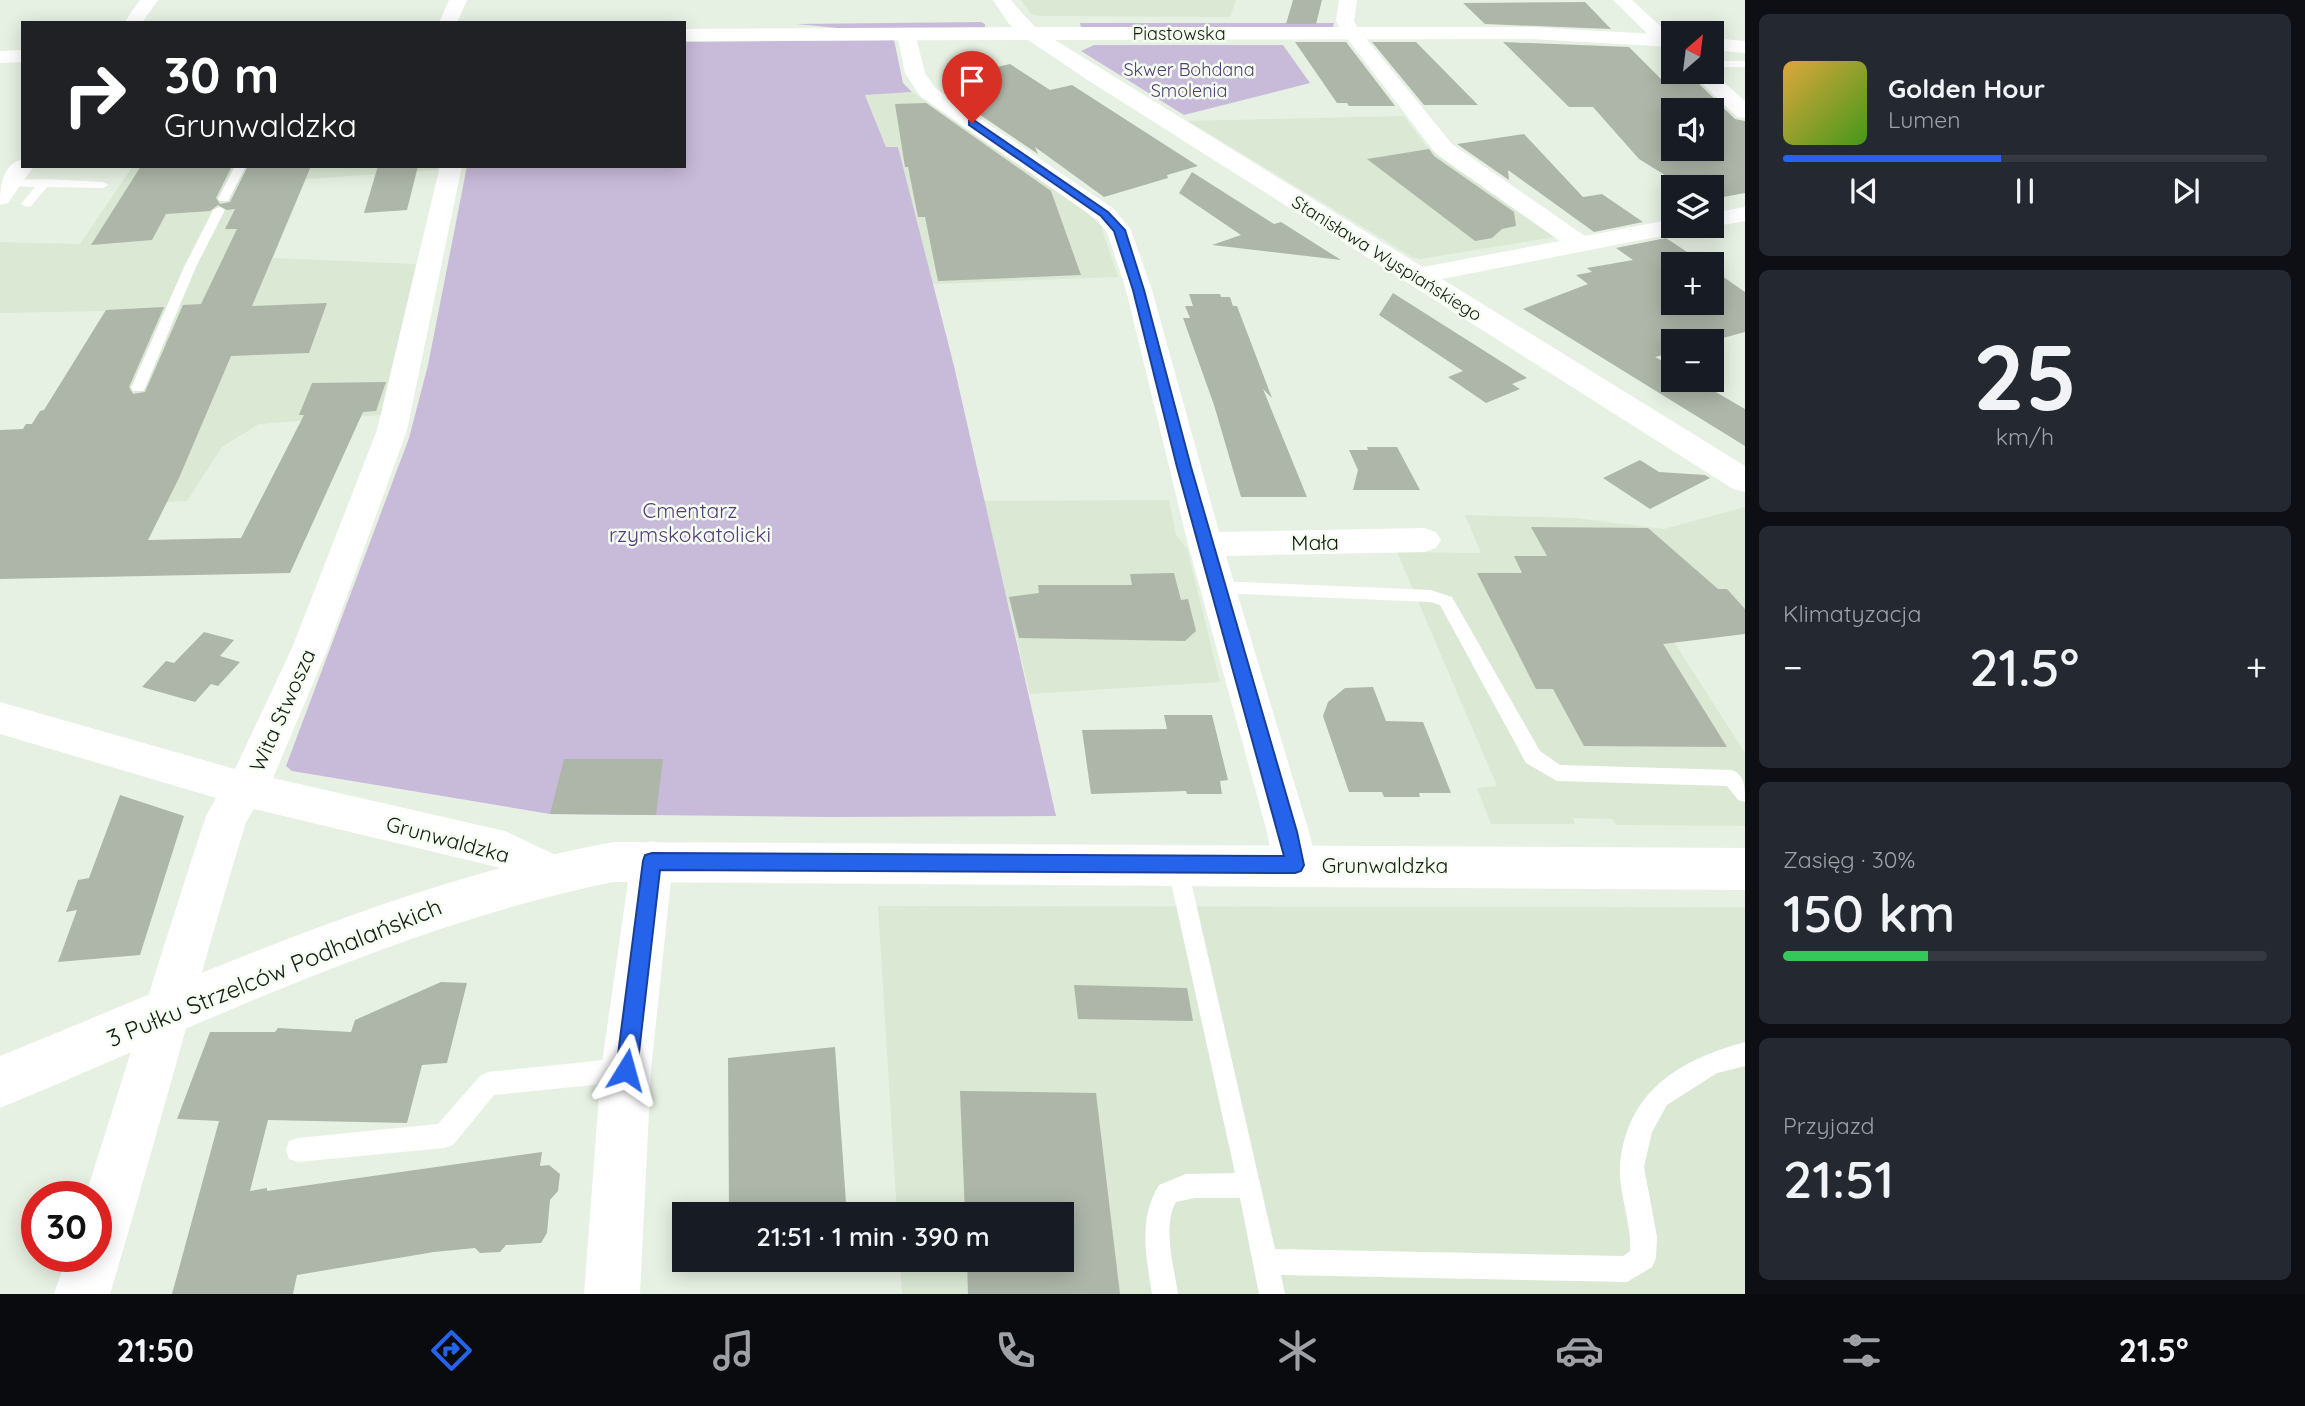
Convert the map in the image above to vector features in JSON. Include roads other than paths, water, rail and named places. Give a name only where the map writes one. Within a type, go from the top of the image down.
[{"type":"street","points":[[134,21],[149,0]]},
{"type":"street","points":[[449,21],[458,0]]},
{"type":"street","points":[[1002,0],[1016,20],[1031,33]]},
{"type":"street","points":[[1348,0],[1345,21],[1351,33],[1444,149],[1579,243]]},
{"type":"street","points":[[1622,0],[1661,35]]},
{"type":"street","points":[[906,33],[915,72],[927,92],[1105,214],[1119,230],[1139,290],[1205,544],[1288,832],[1295,865]]},
{"type":"street","name":"Stanisława Wyspiańskiego","points":[[1031,33],[1066,59],[1745,481]]},
{"type":"street","name":"Piastowska","points":[[686,35],[1531,33],[1661,42]]},
{"type":"street","points":[[1724,45],[1745,47]]},
{"type":"street","points":[[0,57],[21,56]]},
{"type":"street","points":[[1714,84],[1745,112]]},
{"type":"street","name":"Wita Stwosza","points":[[112,1195],[223,826],[257,770],[310,648],[392,430],[451,168]]},
{"type":"street","points":[[1724,218],[1745,214]]},
{"type":"street","points":[[1416,276],[1661,229]]},
{"type":"street","name":"Mała","points":[[1205,544],[1424,540]]},
{"type":"street","name":"Grunwaldzka","points":[[0,718],[244,789],[505,850],[551,874],[613,862],[652,861],[1745,869]]},
{"type":"street","points":[[612,1294],[626,1070],[652,861]]},
{"type":"street","name":"3 Pułku Strzelców Podhalańskich","points":[[0,1082],[330,946],[452,902],[551,874]]},
{"type":"street","points":[[82,1294],[89,1272]]},
{"type":"lane","points":[[1724,64],[1745,64]]},
{"type":"lane","points":[[138,388],[190,267],[240,168]]},
{"type":"lane","points":[[11,176],[45,182],[103,185]]},
{"type":"lane","points":[[27,204],[45,182]]},
{"type":"lane","points":[[1217,586],[1431,596],[1446,601],[1533,757],[1544,767],[1557,773],[1732,778],[1745,794]]},
{"type":"lane","points":[[1177,864],[1272,1294]]},
{"type":"lane","points":[[1265,1262],[1627,1269],[1643,1258],[1644,1237],[1632,1167],[1641,1128],[1659,1097],[1712,1063],[1745,1054]]},
{"type":"lane","points":[[298,1150],[444,1136],[488,1084],[626,1070]]},
{"type":"lane","points":[[1165,1294],[1156,1223],[1161,1200],[1175,1188],[1250,1185]]},
{"type":"park label","name":"Skwer Bohdana Smolenia","points":[[1189,79]]},
{"type":"park label","name":"Cmentarz rzymskokatolicki","points":[[690,522]]}]
